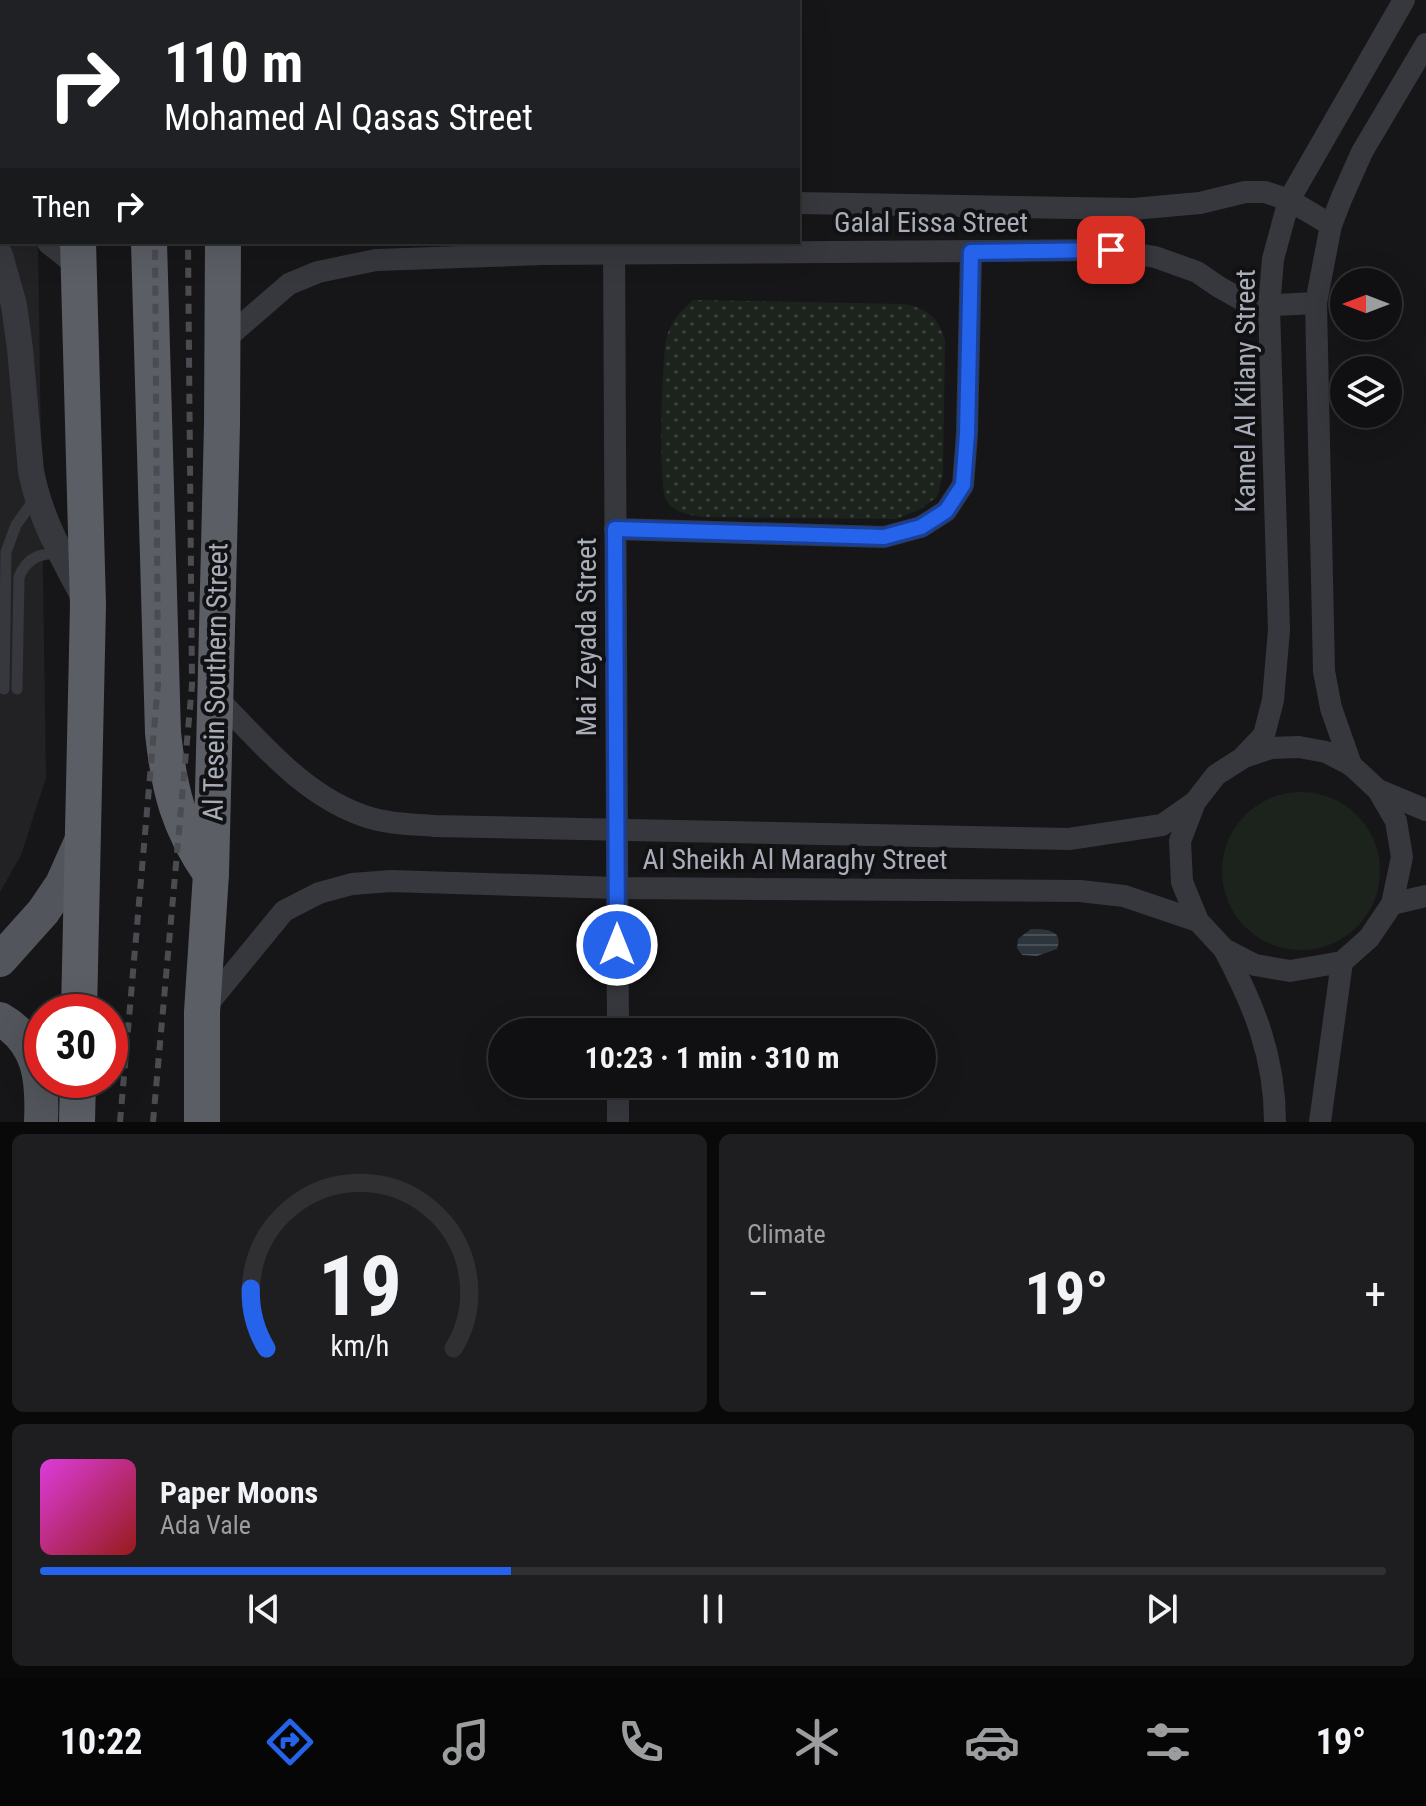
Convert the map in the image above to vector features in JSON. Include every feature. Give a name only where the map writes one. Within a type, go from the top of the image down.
[{"type":"highway","points":[[149,244],[164,743],[172,793],[181,821],[192,848],[211,874]]},
{"type":"highway","name":"Al Tesein Southern Street","points":[[202,1122],[202,1012],[211,874],[223,244]]},
{"type":"highway","points":[[78,253],[88,605],[79,994]]},
{"type":"highway","points":[[77,1122],[78,1098]]},
{"type":"main road","points":[[0,960],[43,912],[62,884],[83,836]]},
{"type":"main road","points":[[0,1019],[24,1037],[37,1061],[41,1122]]},
{"type":"street","name":"Kamel Al Kilany Street","points":[[1244,757],[1264,735],[1278,666],[1269,307],[1273,259],[1289,200],[1404,0]]},
{"type":"street","points":[[1351,765],[1331,708],[1324,671],[1316,303],[1331,225],[1362,152],[1426,44]]},
{"type":"street","name":"Galal Eissa Street","points":[[800,203],[1133,209],[1200,203],[1245,192],[1265,192],[1289,200],[1331,225]]},
{"type":"street","points":[[55,244],[78,253]]},
{"type":"street","name":"Galal Eissa Street","points":[[222,342],[289,284],[318,272],[376,260],[614,248],[971,252],[1111,250],[1155,257],[1197,272],[1253,306],[1316,303]]},
{"type":"street","name":"Mai Zeyada Street","points":[[614,248],[618,1018]]},
{"type":"street","points":[[615,529],[884,537],[921,527],[946,511],[963,485],[971,252]]},
{"type":"street","points":[[0,255],[14,305],[36,497],[49,531],[88,605]]},
{"type":"street","name":"Al Sheikh Al Maraghy Street","points":[[215,696],[298,780],[329,801],[367,817],[397,823],[1069,839],[1162,825],[1195,802]]},
{"type":"street","points":[[1224,949],[1255,965],[1290,971],[1342,962],[1369,938],[1397,893],[1402,857],[1396,821],[1378,790],[1351,765],[1326,752],[1299,747],[1271,748],[1244,757],[1216,775],[1195,802],[1180,841],[1182,882],[1198,921],[1224,949],[1250,998],[1263,1036],[1271,1075],[1275,1122]]},
{"type":"street","points":[[1378,790],[1426,810]]},
{"type":"street","name":"Al Sheikh Al Maraghy Street","points":[[202,1012],[284,911],[319,893],[352,884],[391,881],[617,888],[1080,891],[1124,896],[1198,921]]},
{"type":"street","points":[[1392,904],[1426,896]]},
{"type":"street","points":[[1320,1122],[1342,962]]},
{"type":"street","points":[[618,1098],[618,1122]]},
{"type":"lane","points":[[4,689],[6,552],[16,525],[36,497]]},
{"type":"lane","points":[[17,689],[19,577],[22,569],[35,557],[61,555]]},
{"type":"shaded area","points":[[0,244],[38,244],[46,778],[21,855],[0,892]]},
{"type":"shaded area","points":[[693,300],[905,304],[931,315],[945,340],[943,473],[937,497],[919,510],[896,519],[704,517],[673,508],[666,500],[662,471],[666,340],[673,323]]},
{"type":"shaded area","points":[[1301,792],[1331,798],[1357,815],[1374,841],[1380,871],[1374,901],[1357,927],[1331,944],[1301,950],[1271,944],[1245,927],[1228,901],[1222,871],[1228,841],[1245,815],[1271,798]]},
{"type":"shaded area","points":[[1031,929],[1056,934],[1057,949],[1037,956],[1022,955],[1017,948],[1018,939]]},
{"type":"railway","points":[[120,1122],[158,684],[155,244]]},
{"type":"railway","points":[[153,1122],[192,685],[188,244]]},
{"type":"route","points":[[617,945],[615,529],[884,537],[921,527],[946,511],[963,485],[971,252],[1111,250]]}]
